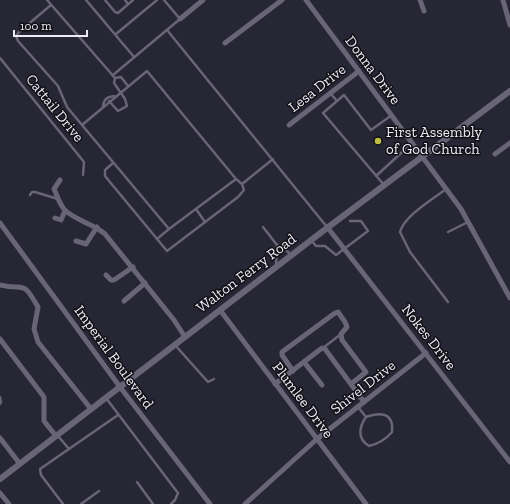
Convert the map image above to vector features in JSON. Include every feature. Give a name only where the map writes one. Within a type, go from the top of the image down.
[{"type":"street","points":[[180,19],[203,0]]},
{"type":"street","points":[[225,43],[282,0]]},
{"type":"street","name":"Donna Drive","points":[[306,0],[446,188],[468,222],[510,297]]},
{"type":"street","points":[[420,0],[424,11]]},
{"type":"street","points":[[503,0],[510,25]]},
{"type":"street","name":"Lesa Drive","points":[[289,125],[359,71]]},
{"type":"street","name":"Walton Ferry Road","points":[[0,479],[291,255],[510,90]]},
{"type":"street","points":[[495,154],[510,143]]},
{"type":"street","points":[[60,180],[54,188],[58,199],[66,211],[97,227],[110,239],[133,267],[185,337]]},
{"type":"street","points":[[55,218],[61,220],[66,211]]},
{"type":"street","name":"Imperial Boulevard","points":[[0,223],[120,387],[210,504]]},
{"type":"street","points":[[76,242],[86,244],[97,227]]},
{"type":"street","name":"Nokes Drive","points":[[328,228],[510,462]]},
{"type":"street","points":[[106,276],[111,280],[114,280],[133,267]]},
{"type":"street","points":[[124,301],[145,283]]},
{"type":"street","points":[[0,285],[22,286],[30,293],[38,307],[34,329],[38,342],[91,409]]},
{"type":"street","name":"Plumlee Drive","points":[[220,310],[366,504]]},
{"type":"street","points":[[293,371],[282,355],[282,352],[335,312],[338,312],[347,327],[342,334],[342,340],[366,372],[350,384]]},
{"type":"street","points":[[0,339],[44,397],[44,421],[56,436]]},
{"type":"street","points":[[276,384],[322,348],[364,402]]},
{"type":"street","name":"Shivel Drive","points":[[245,504],[317,439],[426,353]]},
{"type":"street","points":[[304,362],[322,385]]},
{"type":"street","points":[[0,438],[20,464]]},
{"type":"street","points":[[0,493],[9,504]]},
{"type":"lane","points":[[47,0],[113,75],[115,78],[114,83],[121,91],[127,103],[122,110],[118,111],[108,102]]},
{"type":"lane","points":[[86,0],[134,56]]},
{"type":"lane","points":[[105,0],[115,12],[118,13],[133,0]]},
{"type":"lane","points":[[125,0],[128,4]]},
{"type":"lane","points":[[116,34],[157,0]]},
{"type":"lane","points":[[113,75],[180,19],[164,0]]},
{"type":"lane","points":[[51,5],[19,32],[16,36],[18,41],[58,86],[67,107],[169,229]]},
{"type":"lane","points":[[167,30],[328,228]]},
{"type":"lane","name":"Cattail Drive","points":[[0,58],[84,162],[83,175]]},
{"type":"lane","points":[[82,125],[114,96],[147,70],[236,179],[242,184],[244,190],[238,197],[167,251],[104,176],[105,170],[113,163]]},
{"type":"lane","points":[[115,78],[121,77],[128,86]]},
{"type":"lane","points":[[330,93],[337,101]]},
{"type":"lane","points":[[384,185],[323,113],[344,95],[371,130],[392,115]]},
{"type":"lane","points":[[103,106],[104,100],[108,97],[114,96]]},
{"type":"lane","points":[[376,176],[412,143]]},
{"type":"lane","points":[[242,184],[273,159]]},
{"type":"lane","points":[[157,239],[236,179]]},
{"type":"lane","points":[[446,188],[409,218],[402,226],[400,232],[410,252],[448,302]]},
{"type":"lane","points":[[30,195],[34,192],[58,199]]},
{"type":"lane","points":[[196,209],[205,222]]},
{"type":"lane","points":[[311,240],[316,246],[325,246],[334,255],[345,249],[368,231],[361,221],[350,221]]},
{"type":"lane","points":[[448,232],[468,222]]},
{"type":"lane","points":[[263,227],[277,245],[285,249],[291,255]]},
{"type":"lane","points":[[276,267],[277,245]]},
{"type":"lane","points":[[322,348],[342,334]]},
{"type":"lane","points":[[174,345],[208,382],[214,379]]},
{"type":"lane","points":[[0,397],[0,404]]},
{"type":"lane","points":[[106,398],[118,415],[132,430],[178,493],[175,500],[170,504]]},
{"type":"lane","points":[[358,407],[366,417]]},
{"type":"lane","points":[[380,413],[384,414],[391,422],[392,432],[387,437],[369,446],[364,443],[360,434],[360,428],[366,417],[380,413]]},
{"type":"lane","points":[[63,504],[41,475],[40,469],[118,415]]},
{"type":"lane","points":[[56,436],[69,449]]},
{"type":"lane","points":[[137,482],[153,504]]},
{"type":"lane","points":[[81,504],[99,491]]},
{"type":"place","name":"First Assembly of God Church","points":[[378,141]]}]
